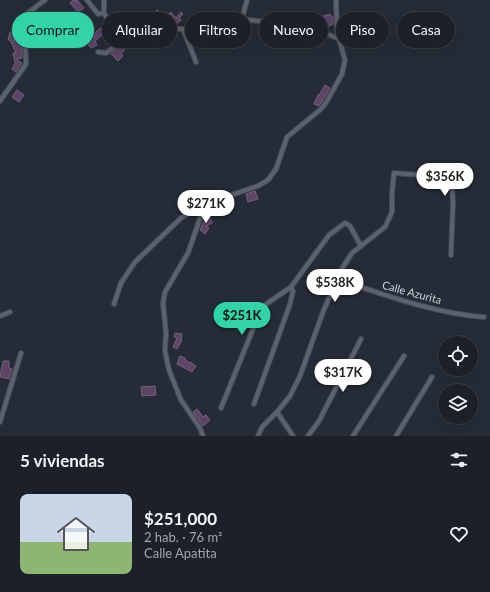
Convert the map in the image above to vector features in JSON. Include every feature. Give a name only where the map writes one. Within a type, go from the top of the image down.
[{"type":"street","points":[[0,101],[26,64],[25,41],[16,28],[25,15],[45,0]]},
{"type":"street","points":[[87,0],[98,14],[102,13]]},
{"type":"street","points":[[104,0],[104,12]]},
{"type":"street","points":[[244,12],[247,0]]},
{"type":"street","points":[[336,0],[336,12]]},
{"type":"street","points":[[251,20],[306,27],[336,38]]},
{"type":"street","points":[[177,29],[183,29],[196,62]]},
{"type":"street","points":[[98,52],[106,53],[113,48]]},
{"type":"street","points":[[114,304],[121,283],[135,262],[181,218],[205,204],[258,186],[268,180],[276,169],[287,136],[321,109],[327,101],[342,74],[345,60],[342,48]]},
{"type":"street","points":[[258,436],[262,426],[277,412],[290,396],[300,376],[337,279],[352,253],[385,227],[392,212],[394,173],[433,176],[443,180],[452,189],[453,202],[450,255]]},
{"type":"street","points":[[203,436],[200,428],[181,400],[169,370],[165,352],[166,333],[163,303],[165,292],[188,252],[205,204]]},
{"type":"street","points":[[222,408],[262,307],[291,288],[329,235],[338,226],[345,223],[350,226],[361,246]]},
{"type":"street","name":"Calle Azurita","points":[[337,279],[391,297],[464,316],[484,317]]},
{"type":"street","points":[[254,404],[290,304],[293,291],[291,288]]},
{"type":"street","points":[[0,316],[10,312]]},
{"type":"street","points":[[308,436],[319,421],[361,339]]},
{"type":"street","points":[[0,422],[1,411],[21,353]]},
{"type":"street","points":[[353,436],[404,356]]},
{"type":"street","points":[[396,436],[432,377]]},
{"type":"street","points":[[277,412],[293,436]]},
{"type":"building","points":[[73,0],[78,1],[84,8],[78,12],[70,3]]},
{"type":"building","points":[[181,12],[183,14],[179,18],[181,20],[177,23],[177,17]]},
{"type":"building","points":[[330,14],[333,18],[333,24],[328,26],[328,15]]},
{"type":"building","points":[[100,28],[102,30],[102,35],[95,41],[97,45],[94,46],[95,36],[94,34]]},
{"type":"building","points":[[10,32],[12,32],[12,44],[10,40],[8,40]]},
{"type":"building","points":[[14,48],[22,48],[22,58],[16,59],[22,63],[16,72],[12,69],[15,63],[13,53],[16,53]]},
{"type":"building","points":[[117,48],[126,48],[121,54],[123,56],[118,61],[111,54]]},
{"type":"building","points":[[325,85],[330,88],[326,95],[319,106],[314,104],[318,95]]},
{"type":"building","points":[[17,90],[24,95],[19,102],[12,97]]},
{"type":"building","points":[[255,191],[258,199],[248,202],[246,194]]},
{"type":"building","points":[[209,215],[212,223],[206,226],[209,228],[205,234],[200,230],[205,219],[204,217]]},
{"type":"building","points":[[175,333],[182,334],[181,342],[177,349],[173,347],[177,338],[174,337]]},
{"type":"building","points":[[180,356],[196,366],[192,372],[177,364]]},
{"type":"building","points":[[3,361],[9,361],[9,368],[12,369],[9,379],[0,377]]},
{"type":"building","points":[[155,386],[156,395],[142,396],[141,387]]},
{"type":"building","points":[[197,409],[203,417],[206,415],[210,420],[203,426],[193,412]]}]
